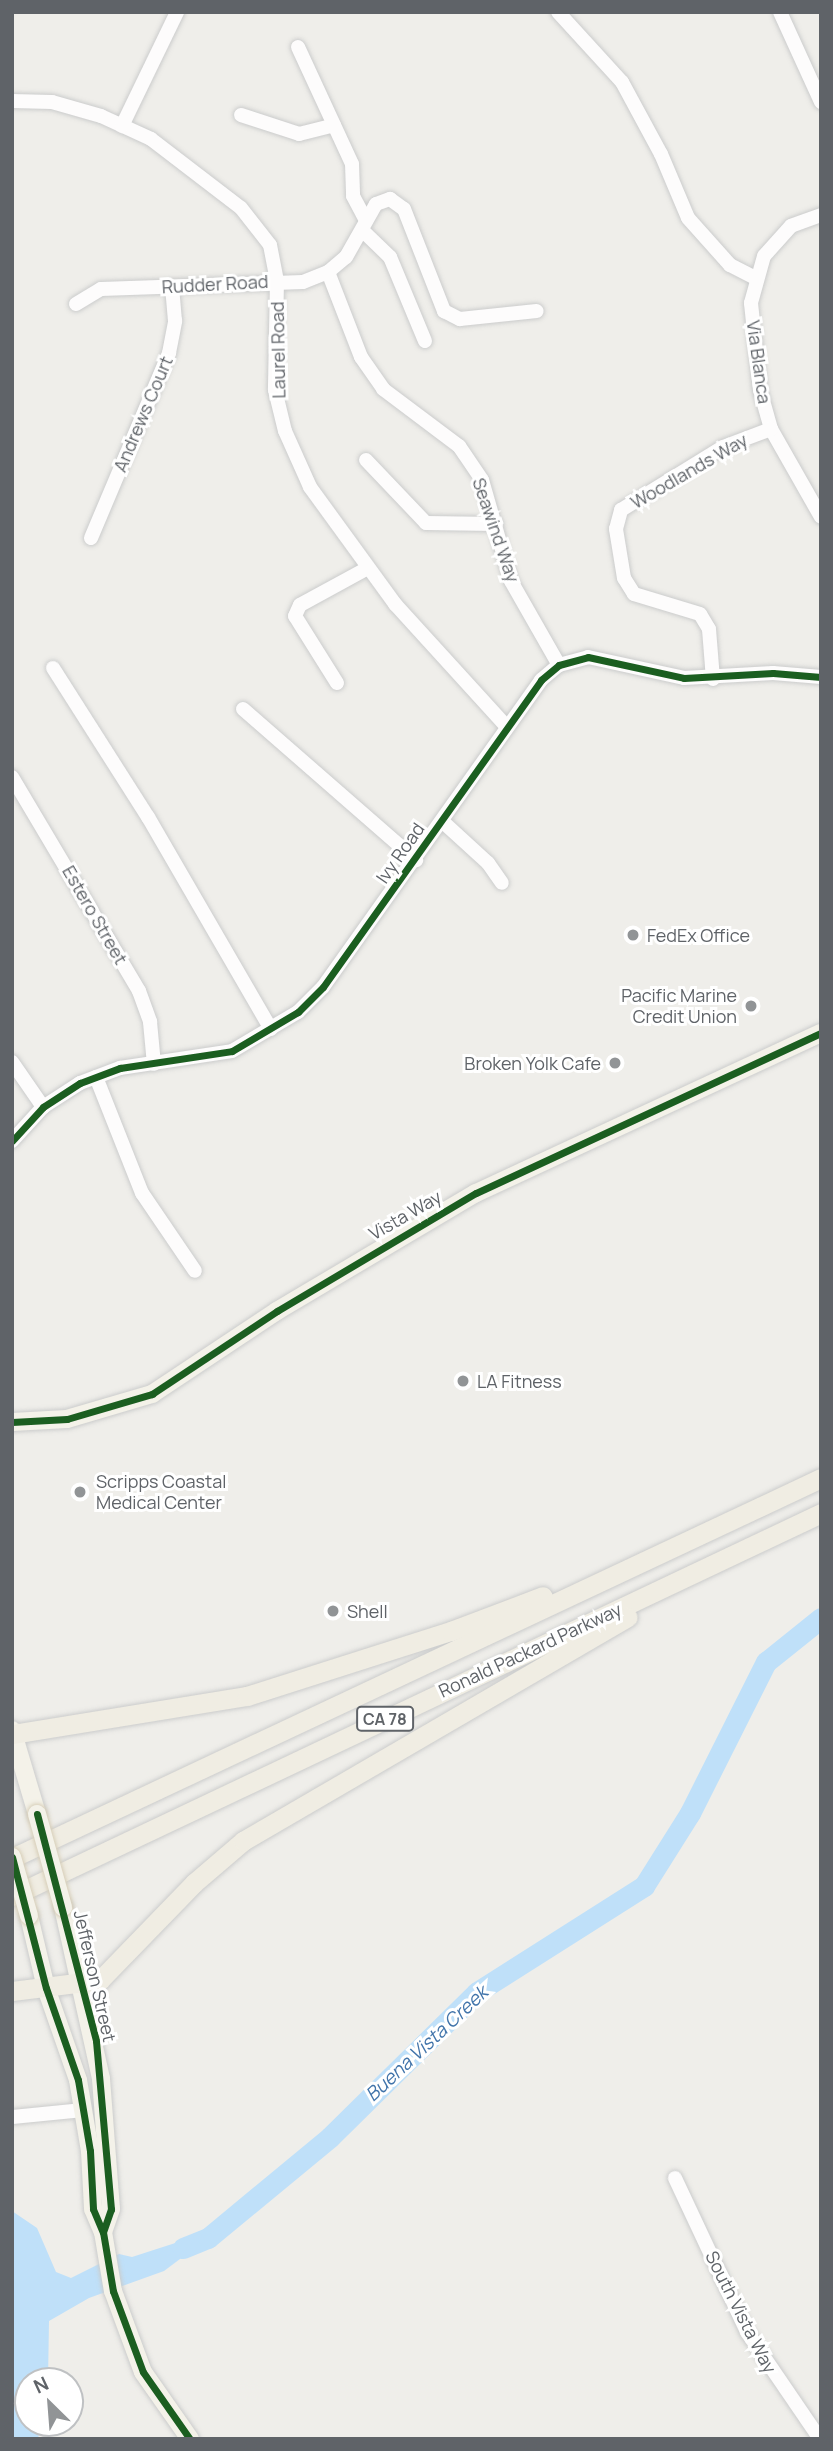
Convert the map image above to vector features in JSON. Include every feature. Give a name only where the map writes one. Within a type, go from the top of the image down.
[{"type":"highway","name":"Ronald Packard Parkway","points":[[12,1858],[821,1478]]},
{"type":"highway","name":"Ronald Packard Parkway","points":[[12,1896],[821,1513]]},
{"type":"highway","points":[[13,1733],[272,1689],[451,1630],[713,1529]]},
{"type":"highway","points":[[12,1992],[100,1980],[194,1883],[277,1818],[759,1543]]},
{"type":"main road","name":"Vista Way","points":[[12,1422],[67,1419],[152,1394],[277,1311],[476,1193],[821,1034]]},
{"type":"main road","name":"Jefferson Street","points":[[13,1733],[63,1907],[96,2041],[107,2136],[111,2209],[103,2232]]},
{"type":"main road","name":"Jefferson Street","points":[[12,1858],[46,1988],[84,2110],[93,2209],[103,2232],[121,2316],[143,2372],[190,2439]]},
{"type":"street","points":[[122,126],[177,12]]},
{"type":"street","points":[[558,12],[622,82],[661,154],[688,218],[730,265],[755,278],[764,256],[791,226],[821,215]]},
{"type":"street","points":[[780,12],[821,102]]},
{"type":"street","points":[[298,47],[352,164],[353,197],[364,225],[390,257],[425,341]]},
{"type":"street","name":"Laurel Road","points":[[12,101],[52,102],[151,139],[241,208],[270,245],[277,281],[275,390],[285,431],[310,487],[394,604],[507,727]]},
{"type":"street","points":[[240,115],[299,134],[334,125]]},
{"type":"street","name":"Rudder Road","points":[[76,304],[101,289],[303,282],[328,272],[346,257],[376,204],[390,199],[397,202],[436,297],[452,315],[460,319],[537,310]]},
{"type":"street","name":"Seawind Way","points":[[328,272],[361,357],[383,389],[459,446],[482,480],[511,581],[559,665]]},
{"type":"street","name":"Via Blanca","points":[[755,278],[751,303],[760,390],[771,429],[821,517]]},
{"type":"street","name":"Andrews Court","points":[[91,538],[169,353],[175,321],[172,286]]},
{"type":"street","name":"Woodlands Way","points":[[713,680],[709,629],[700,614],[634,594],[624,578],[616,529],[621,510],[723,447],[771,429]]},
{"type":"street","points":[[366,460],[426,523],[496,524]]},
{"type":"street","points":[[337,683],[295,616],[306,601],[368,568]]},
{"type":"street","points":[[559,665],[588,657],[684,678],[713,680],[773,673],[821,677]]},
{"type":"street","name":"Ivy Road","points":[[12,1141],[43,1107],[96,1077],[154,1064],[216,1056],[271,1029],[323,987],[416,860],[541,680],[559,665]]},
{"type":"street","points":[[54,668],[148,817],[271,1029]]},
{"type":"street","points":[[243,709],[416,860]]},
{"type":"street","name":"Estero Street","points":[[12,777],[138,991],[150,1022],[154,1064]]},
{"type":"street","points":[[442,821],[488,863],[502,883]]},
{"type":"street","points":[[12,1062],[43,1107]]},
{"type":"street","points":[[96,1077],[142,1193],[195,1270]]},
{"type":"street","points":[[12,2117],[84,2110]]},
{"type":"street","name":"South Vista Way","points":[[675,2178],[747,2332],[820,2439]]},
{"type":"water","points":[[12,2211],[37,2228],[56,2272],[71,2278],[119,2254],[132,2257],[200,2235],[208,2238],[164,2271],[89,2298],[49,2321],[48,2367],[14,2367],[14,2437],[38,2439],[12,2439]]},
{"type":"waterway","name":"Buena Vista Creek","points":[[183,2248],[208,2238],[330,2137],[477,1992],[644,1886],[690,1813],[766,1662],[821,1618]]},
{"type":"cycle path","points":[[12,1141],[43,1107],[80,1083],[120,1068],[232,1051],[298,1012],[323,987],[541,680],[559,665],[588,657],[684,678],[773,673],[821,677]]},
{"type":"cycle path","points":[[12,1422],[67,1419],[152,1394],[277,1311],[476,1193],[821,1033]]},
{"type":"cycle path","points":[[37,1814],[96,2041],[111,2209],[103,2232]]},
{"type":"cycle path","points":[[12,1857],[46,1988],[78,2080],[90,2151],[93,2209],[103,2232],[113,2291],[143,2372],[190,2439]]},
{"type":"place","name":"FedEx Office","points":[[633,935]]},
{"type":"place","name":"Pacific Marine Credit Union","points":[[751,1006]]},
{"type":"place","name":"Broken Yolk Cafe","points":[[615,1063]]},
{"type":"place","name":"LA Fitness","points":[[463,1381]]},
{"type":"place","name":"Scripps Coastal Medical Center","points":[[80,1492]]},
{"type":"place","name":"Shell","points":[[333,1611]]}]
